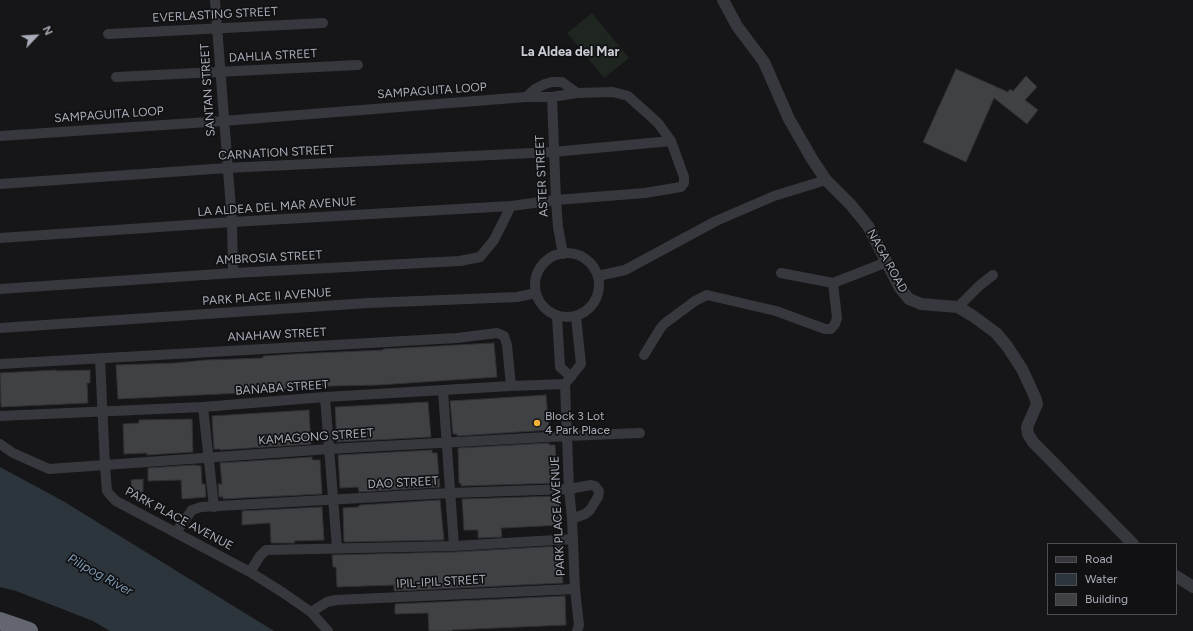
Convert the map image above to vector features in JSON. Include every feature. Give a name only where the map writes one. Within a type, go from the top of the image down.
[{"type":"highway","points":[[0,621],[29,631]]},
{"type":"street","name":"SANTAN STREET","points":[[214,0],[232,222],[233,273]]},
{"type":"street","name":"NAGA ROAD","points":[[723,0],[737,26],[764,62],[789,119],[812,160],[826,180],[851,205],[868,226],[900,288],[909,300],[921,304],[958,307],[996,332],[1007,346],[1030,384],[1036,404],[1027,427],[1028,434],[1032,442],[1132,543]]},
{"type":"street","name":"EVERLASTING STREET","points":[[108,34],[323,23]]},
{"type":"street","name":"DAHLIA STREET","points":[[116,77],[358,65]]},
{"type":"street","points":[[526,97],[535,89],[552,82],[562,82],[577,93]]},
{"type":"street","name":"SAMPAGUITA LOOP","points":[[0,136],[223,121],[526,97],[552,97],[577,93],[613,92],[628,96],[658,123],[671,141],[684,177],[684,184],[681,187],[645,193],[556,200]]},
{"type":"street","name":"ASTER STREET","points":[[552,97],[556,200],[558,227],[563,254]]},
{"type":"street","name":"CARNATION STREET","points":[[0,184],[227,168],[553,152],[671,141]]},
{"type":"street","points":[[598,276],[625,270],[716,222],[774,196],[826,180]]},
{"type":"street","name":"LA ALDEA DEL MAR AVENUE","points":[[0,238],[232,222],[511,206],[556,200]]},
{"type":"street","name":"AMBROSIA STREET","points":[[0,289],[233,273],[460,261],[480,257],[494,240],[511,206]]},
{"type":"street","points":[[563,254],[577,254],[586,259],[598,276],[599,286],[593,305],[576,317],[566,318],[548,312],[541,305],[536,293],[535,279],[538,271],[542,264],[552,257],[563,254]]},
{"type":"street","points":[[780,273],[833,283],[887,262]]},
{"type":"street","points":[[958,307],[979,286],[993,275]]},
{"type":"street","points":[[644,355],[664,324],[695,301],[707,295],[776,311],[825,329],[831,329],[837,318],[833,283]]},
{"type":"street","name":"PARK PLACE II AVENUE","points":[[0,328],[368,304],[517,297],[536,293]]},
{"type":"street","points":[[557,316],[560,367],[568,380],[581,364],[576,317]]},
{"type":"street","name":"ANAHAW STREET","points":[[0,364],[409,341],[497,333],[504,336],[507,345],[511,386]]},
{"type":"street","name":"PARK PLACE AVENUE","points":[[100,358],[105,466],[107,491],[111,496],[116,501],[250,572],[311,612],[328,631]]},
{"type":"street","name":"BANABA STREET","points":[[0,416],[203,407],[325,397],[511,386],[568,380]]},
{"type":"street","name":"PARK PLACE AVENUE","points":[[568,380],[567,436],[575,589],[579,625],[577,631]]},
{"type":"street","points":[[443,390],[454,546]]},
{"type":"street","points":[[325,397],[336,548]]},
{"type":"street","points":[[203,407],[214,507]]},
{"type":"street","name":"KAMAGONG STREET","points":[[0,444],[13,453],[49,469],[329,449],[640,433]]},
{"type":"street","name":"DAO STREET","points":[[176,532],[192,510],[201,507],[450,493],[569,489],[591,485],[595,486],[599,491],[598,497],[590,510],[585,514],[572,519]]},
{"type":"street","points":[[250,572],[260,556],[266,550],[454,546],[573,539]]},
{"type":"street","points":[[1177,577],[1193,587]]},
{"type":"street","name":"IPIL-IPIL STREET","points":[[311,612],[326,602],[336,600],[575,589]]},
{"type":"shaded area","points":[[592,13],[629,58],[604,78],[567,33]]},
{"type":"water","name":"Pilipog River","points":[[0,467],[63,501],[274,631],[110,631],[93,621],[16,591],[0,587]]},
{"type":"building","points":[[956,69],[1008,92],[1010,89],[1013,91],[1026,76],[1037,87],[1025,100],[1038,110],[1027,124],[994,98],[966,162],[923,142]]},
{"type":"building","points":[[494,343],[497,377],[379,385],[289,387],[289,389],[261,390],[262,392],[118,399],[116,365],[263,358],[263,356]]},
{"type":"building","points":[[90,370],[90,383],[87,383],[88,403],[1,407],[0,373]]},
{"type":"building","points":[[546,395],[549,430],[457,436],[457,434],[453,434],[450,401]]},
{"type":"building","points":[[428,402],[431,437],[337,442],[335,407]]},
{"type":"building","points":[[309,410],[311,444],[220,450],[214,449],[212,416]]},
{"type":"building","points":[[192,419],[193,452],[147,455],[147,453],[124,454],[123,424],[139,423],[139,420]]},
{"type":"building","points":[[549,443],[549,445],[555,445],[558,483],[461,486],[461,483],[459,483],[458,448]]},
{"type":"building","points":[[432,450],[432,453],[437,453],[440,487],[359,492],[358,487],[340,488],[338,455]]},
{"type":"building","points":[[312,457],[312,460],[320,460],[322,494],[223,499],[223,497],[219,497],[218,484],[222,484],[220,463]]},
{"type":"building","points":[[194,465],[201,466],[202,484],[205,484],[206,497],[182,499],[181,480],[148,481],[148,468]]},
{"type":"building","points":[[143,479],[143,492],[132,493],[131,480]]},
{"type":"building","points":[[559,496],[561,525],[501,528],[502,537],[478,538],[478,530],[464,530],[462,499]]},
{"type":"building","points":[[440,500],[444,540],[344,542],[343,508],[358,507],[360,505]]},
{"type":"building","points":[[322,507],[324,540],[294,541],[295,543],[271,543],[270,523],[242,525],[242,511]]},
{"type":"building","points":[[560,546],[563,583],[394,591],[394,585],[337,587],[336,567],[333,567],[332,555],[454,552]]},
{"type":"building","points":[[565,596],[566,625],[429,631],[428,613],[395,614],[395,604]]},
{"type":"place","name":"Block 3 Lot 4 Park Place","points":[[537,423]]},
{"type":"district","name":"La Aldea del Mar","points":[[570,52]]}]
